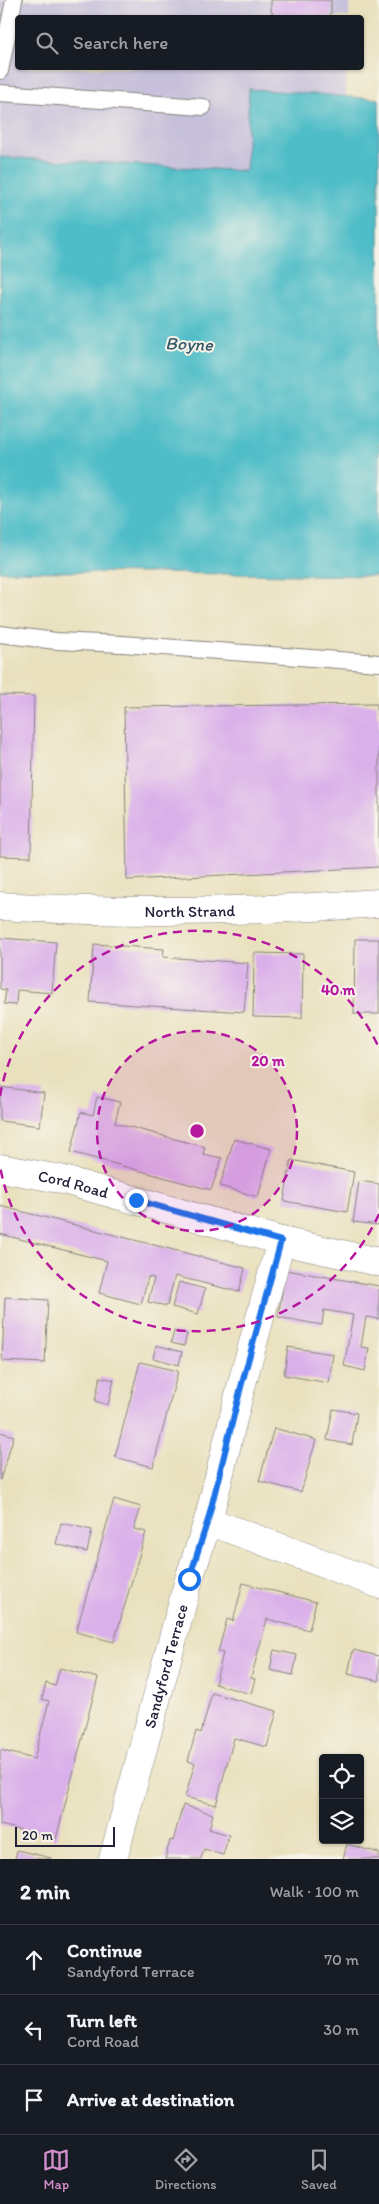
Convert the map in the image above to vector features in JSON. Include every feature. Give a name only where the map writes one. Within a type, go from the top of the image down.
[{"type":"street","name":"North Strand","points":[[0,906],[85,911],[313,908],[379,903]]},
{"type":"street","name":"Cord Road","points":[[0,1168],[60,1179],[281,1241],[379,1262]]},
{"type":"street","name":"Sandyford Terrace","points":[[113,1859],[189,1579],[208,1520],[241,1387],[281,1241]]},
{"type":"street","points":[[208,1520],[379,1584]]},
{"type":"lane","points":[[0,72],[14,0]]},
{"type":"lane","points":[[0,93],[203,107]]},
{"type":"lane","points":[[0,634],[56,641],[379,663]]},
{"type":"shaded area","points":[[0,0],[350,0],[349,15],[15,15],[15,70],[347,70],[346,96],[249,89],[246,171],[0,157]]},
{"type":"water","name":"Boyne","points":[[249,89],[379,99],[379,576],[0,571],[0,157],[246,171]]},
{"type":"building","points":[[271,0],[331,0],[330,15],[273,15]]},
{"type":"building","points":[[0,695],[34,696],[31,857],[0,856]]},
{"type":"building","points":[[377,704],[377,716],[379,716],[379,867],[127,880],[124,707]]},
{"type":"building","points":[[0,938],[56,942],[52,993],[17,990],[16,1005],[4,1004],[6,990],[0,989]]},
{"type":"building","points":[[355,939],[379,939],[379,1014],[354,1014]]},
{"type":"building","points":[[94,944],[164,949],[163,957],[248,963],[244,1012],[90,1002]]},
{"type":"building","points":[[254,953],[303,954],[302,1018],[253,1017]]},
{"type":"building","points":[[0,1087],[44,1093],[40,1126],[0,1121]]},
{"type":"building","points":[[97,1097],[120,1102],[115,1123],[205,1147],[203,1154],[222,1158],[211,1190],[71,1152],[81,1112],[93,1115]]},
{"type":"building","points":[[234,1139],[271,1149],[258,1197],[220,1186]]},
{"type":"building","points":[[291,1160],[354,1172],[347,1212],[284,1201]]},
{"type":"building","points":[[359,1181],[379,1184],[379,1225],[353,1222]]},
{"type":"building","points":[[0,1206],[245,1268],[239,1292],[175,1276],[167,1306],[148,1302],[154,1278],[148,1277],[141,1304],[99,1293],[107,1261],[0,1234]]},
{"type":"building","points":[[286,1270],[379,1286],[379,1319],[366,1317],[361,1347],[369,1348],[365,1371],[344,1366],[353,1315],[324,1310],[322,1325],[278,1317]]},
{"type":"building","points":[[179,1282],[205,1289],[198,1314],[172,1307]]},
{"type":"building","points":[[5,1297],[48,1300],[45,1363],[2,1361]]},
{"type":"building","points":[[174,1331],[187,1334],[184,1346],[171,1343]]},
{"type":"building","points":[[156,1345],[182,1352],[179,1365],[153,1358]]},
{"type":"building","points":[[288,1347],[333,1354],[329,1383],[284,1375]]},
{"type":"building","points":[[140,1362],[178,1371],[153,1467],[115,1457]]},
{"type":"building","points":[[100,1377],[114,1380],[108,1405],[95,1401]]},
{"type":"building","points":[[333,1409],[357,1413],[352,1445],[327,1440]]},
{"type":"building","points":[[274,1428],[316,1440],[301,1492],[259,1481]]},
{"type":"building","points":[[0,1432],[14,1436],[0,1480]]},
{"type":"building","points":[[114,1499],[141,1507],[134,1529],[146,1532],[114,1642],[76,1632]]},
{"type":"building","points":[[61,1523],[92,1530],[87,1552],[56,1544]]},
{"type":"building","points":[[243,1583],[316,1602],[309,1630],[267,1619],[251,1678],[255,1679],[251,1694],[215,1684],[223,1653],[218,1652],[227,1619],[233,1621]]},
{"type":"building","points":[[274,1650],[297,1655],[293,1675],[270,1670]]},
{"type":"building","points":[[353,1650],[379,1656],[379,1681],[348,1674]]},
{"type":"building","points":[[60,1668],[98,1678],[56,1839],[0,1825],[0,1750],[34,1759],[49,1701],[42,1699],[46,1683],[55,1686]]},
{"type":"building","points":[[212,1693],[277,1711],[267,1747],[234,1738],[216,1805],[185,1797],[195,1763],[188,1761],[196,1731],[201,1733]]},
{"type":"building","points":[[183,1805],[213,1814],[209,1829],[229,1835],[223,1855],[204,1849],[201,1859],[165,1859],[170,1840],[173,1841]]},
{"type":"building","points":[[347,1844],[379,1853],[379,1859],[343,1859]]},
{"type":"building","points":[[17,1850],[51,1858],[51,1859],[15,1859]]},
{"type":"route","points":[[136,1200],[281,1241],[241,1387],[208,1520],[189,1579]]}]
